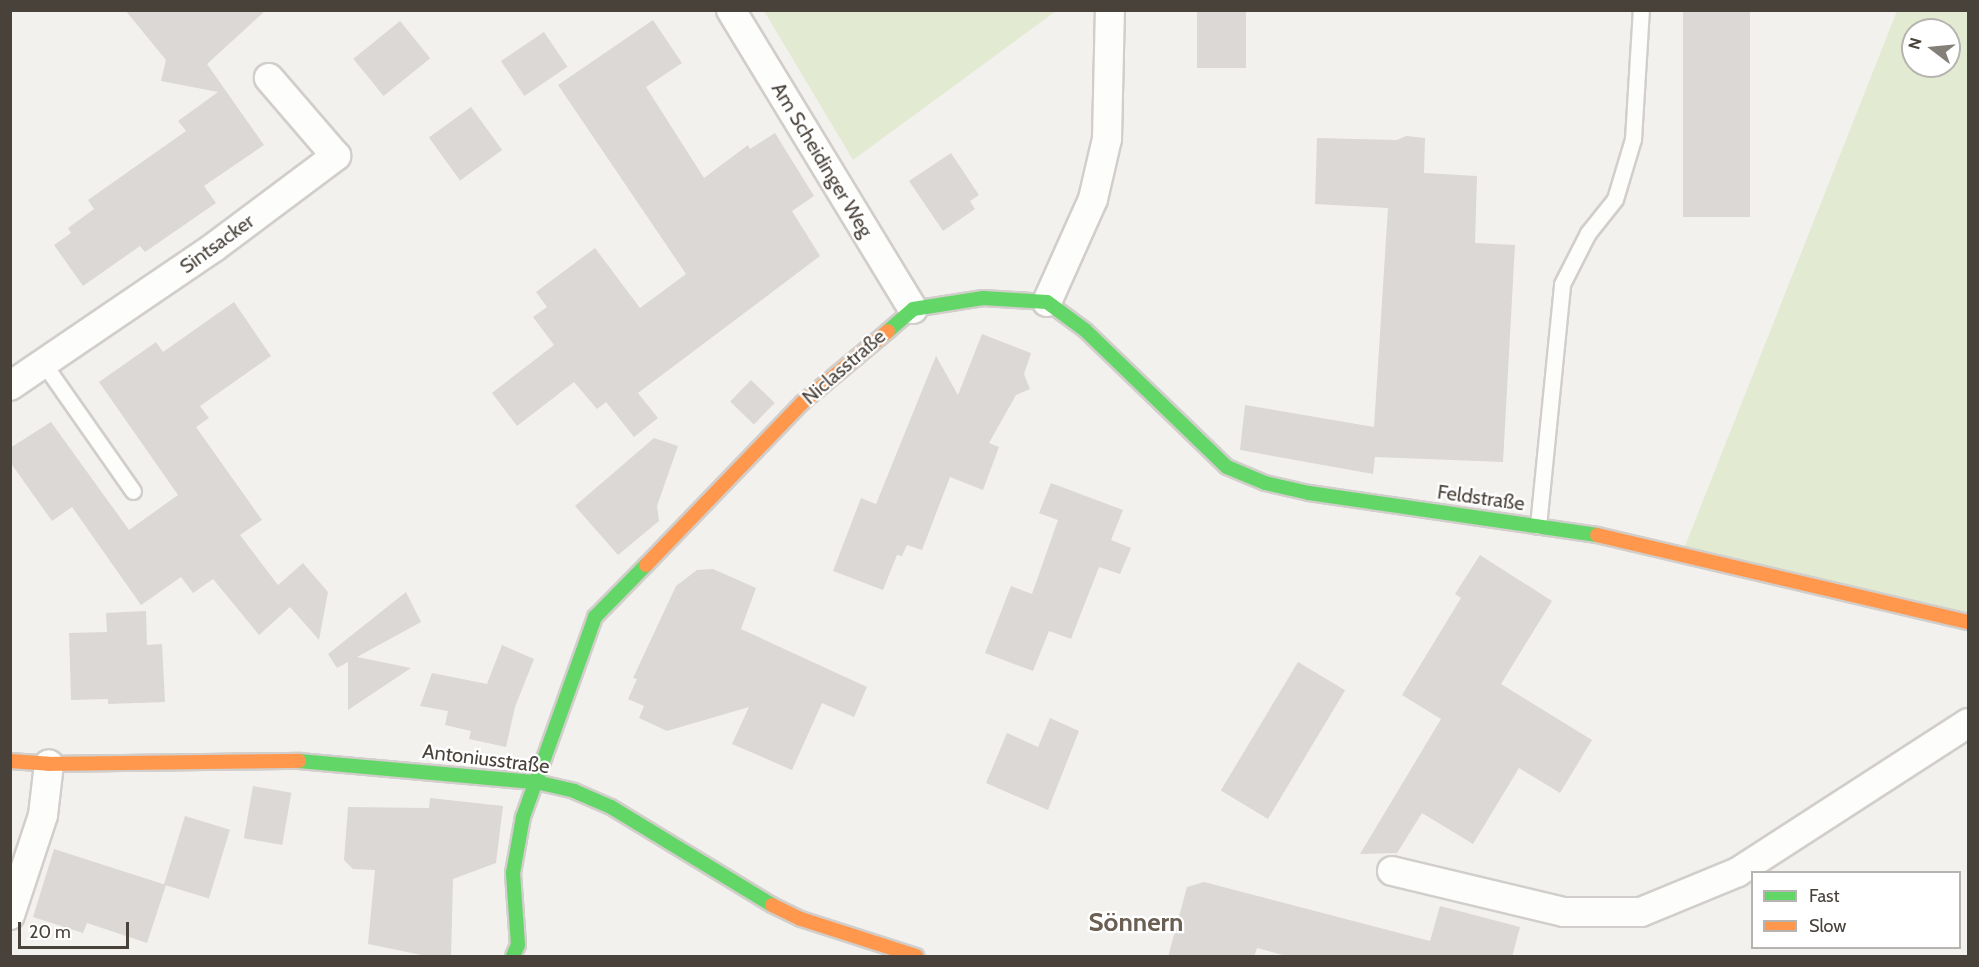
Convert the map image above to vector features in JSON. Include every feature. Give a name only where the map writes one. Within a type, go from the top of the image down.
[{"type":"street","name":"Am Scheidinger Weg","points":[[731,10],[913,309]]},
{"type":"street","points":[[913,309],[983,298],[1047,302],[1093,199],[1107,140],[1110,10]]},
{"type":"street","name":"Sintsacker","points":[[10,386],[213,248],[336,156],[269,78]]},
{"type":"street","name":"Feldstraße","points":[[1047,302],[1085,330],[1227,467],[1265,483],[1309,493],[1590,533],[1968,622]]},
{"type":"street","name":"Niclasstraße","points":[[513,957],[518,945],[513,873],[523,817],[595,617],[802,403],[913,309]]},
{"type":"street","points":[[1392,871],[1564,912],[1641,912],[1738,872],[1968,723]]},
{"type":"street","name":"Antoniusstraße","points":[[10,761],[49,764],[242,759],[335,762],[536,782],[574,791],[611,807],[755,897],[801,920],[916,957]]},
{"type":"street","points":[[10,915],[43,815],[49,764]]},
{"type":"lane","points":[[1538,526],[1562,284],[1588,233],[1615,199],[1633,139],[1641,10]]},
{"type":"lane","points":[[44,364],[134,491]]},
{"type":"green space","points":[[764,11],[1056,11],[853,160]]},
{"type":"green space","points":[[1897,11],[1968,11],[1968,615],[1685,546]]},
{"type":"building","points":[[125,10],[266,10],[207,64],[264,145],[204,186],[216,203],[145,252],[140,246],[83,286],[54,245],[71,233],[68,228],[94,209],[88,200],[186,131],[178,121],[218,92],[161,81],[166,60]]},
{"type":"building","points":[[1197,10],[1246,10],[1246,68],[1197,68]]},
{"type":"building","points":[[1683,10],[1750,10],[1750,217],[1683,217]]},
{"type":"building","points":[[653,20],[682,63],[646,87],[704,178],[748,145],[750,149],[775,133],[814,196],[792,211],[820,256],[638,393],[658,418],[634,437],[606,402],[597,409],[574,382],[517,426],[492,393],[554,345],[533,317],[547,307],[536,292],[595,248],[640,308],[686,274],[558,85]]},
{"type":"building","points":[[400,21],[430,58],[384,96],[353,59]]},
{"type":"building","points":[[544,32],[567,67],[524,96],[501,61]]},
{"type":"building","points":[[471,107],[502,150],[460,180],[429,138]]},
{"type":"building","points":[[1406,136],[1425,138],[1424,173],[1477,176],[1475,243],[1515,245],[1503,462],[1375,457],[1373,474],[1240,450],[1245,405],[1374,427],[1388,208],[1315,204],[1317,138],[1397,140]]},
{"type":"building","points":[[951,153],[979,195],[970,201],[975,209],[943,231],[909,181]]},
{"type":"building","points":[[234,302],[271,356],[200,406],[209,418],[196,427],[262,520],[240,535],[278,585],[303,563],[328,592],[319,640],[290,607],[259,635],[213,579],[193,593],[181,577],[141,605],[72,507],[52,521],[10,462],[10,448],[51,422],[129,530],[178,495],[99,382],[156,342],[163,352]]},
{"type":"building","points":[[982,334],[1031,353],[1024,374],[1030,389],[1016,395],[989,443],[999,447],[983,490],[950,477],[922,550],[907,545],[902,556],[897,555],[883,590],[833,571],[861,498],[876,504],[936,356],[958,395]]},
{"type":"building","points":[[751,380],[775,403],[754,425],[730,402]]},
{"type":"building","points":[[654,438],[678,446],[657,506],[659,521],[618,555],[575,506]]},
{"type":"building","points":[[1051,483],[1123,510],[1111,540],[1131,548],[1120,574],[1099,567],[1071,639],[1049,631],[1033,671],[985,653],[1011,586],[1032,594],[1058,520],[1039,513]]},
{"type":"building","points":[[1480,555],[1552,601],[1501,684],[1592,740],[1560,793],[1519,768],[1473,844],[1422,813],[1397,853],[1360,854],[1441,719],[1402,695],[1461,598],[1455,594]]},
{"type":"building","points":[[713,569],[756,588],[741,629],[867,687],[854,717],[822,703],[792,770],[732,744],[749,707],[667,731],[639,718],[644,706],[628,699],[637,679],[633,678],[676,586],[697,570]]},
{"type":"building","points":[[406,592],[421,622],[357,657],[411,668],[348,710],[348,662],[337,668],[328,654]]},
{"type":"building","points":[[146,611],[147,645],[162,644],[165,702],[108,704],[108,699],[71,700],[69,633],[107,632],[106,613]]},
{"type":"building","points":[[502,645],[534,659],[515,707],[506,747],[469,739],[471,731],[445,725],[448,711],[420,706],[432,673],[487,684]]},
{"type":"building","points":[[1298,662],[1345,690],[1268,819],[1221,791]]},
{"type":"building","points":[[1050,718],[1079,731],[1048,810],[986,783],[1007,733],[1038,747]]},
{"type":"building","points":[[253,786],[291,793],[282,845],[244,838]]},
{"type":"building","points":[[430,798],[503,806],[496,863],[453,879],[451,957],[431,957],[368,944],[375,870],[353,869],[344,860],[348,807],[429,808]]},
{"type":"building","points":[[185,816],[230,830],[209,899],[164,885]]},
{"type":"building","points":[[54,849],[166,885],[147,943],[87,923],[83,933],[33,917]]},
{"type":"building","points":[[1204,882],[1430,941],[1440,906],[1520,927],[1512,957],[1290,957],[1257,948],[1254,957],[1168,957],[1187,887]]},
{"type":"traffic: fast","points":[[888,331],[913,309],[983,298],[1047,302],[1085,330],[1227,467],[1265,483],[1309,493],[1597,535]]},
{"type":"traffic: fast","points":[[513,956],[518,945],[513,873],[523,817],[595,617],[646,565]]},
{"type":"traffic: fast","points":[[299,761],[536,782],[574,791],[611,807],[772,905]]},
{"type":"traffic: slow","points":[[646,565],[802,403],[888,331]]},
{"type":"traffic: slow","points":[[1597,535],[1968,622]]},
{"type":"traffic: slow","points":[[10,761],[49,764],[299,761]]},
{"type":"traffic: slow","points":[[772,905],[801,919],[916,956]]},
{"type":"district","name":"Sönnern","points":[[1136,923]]}]
